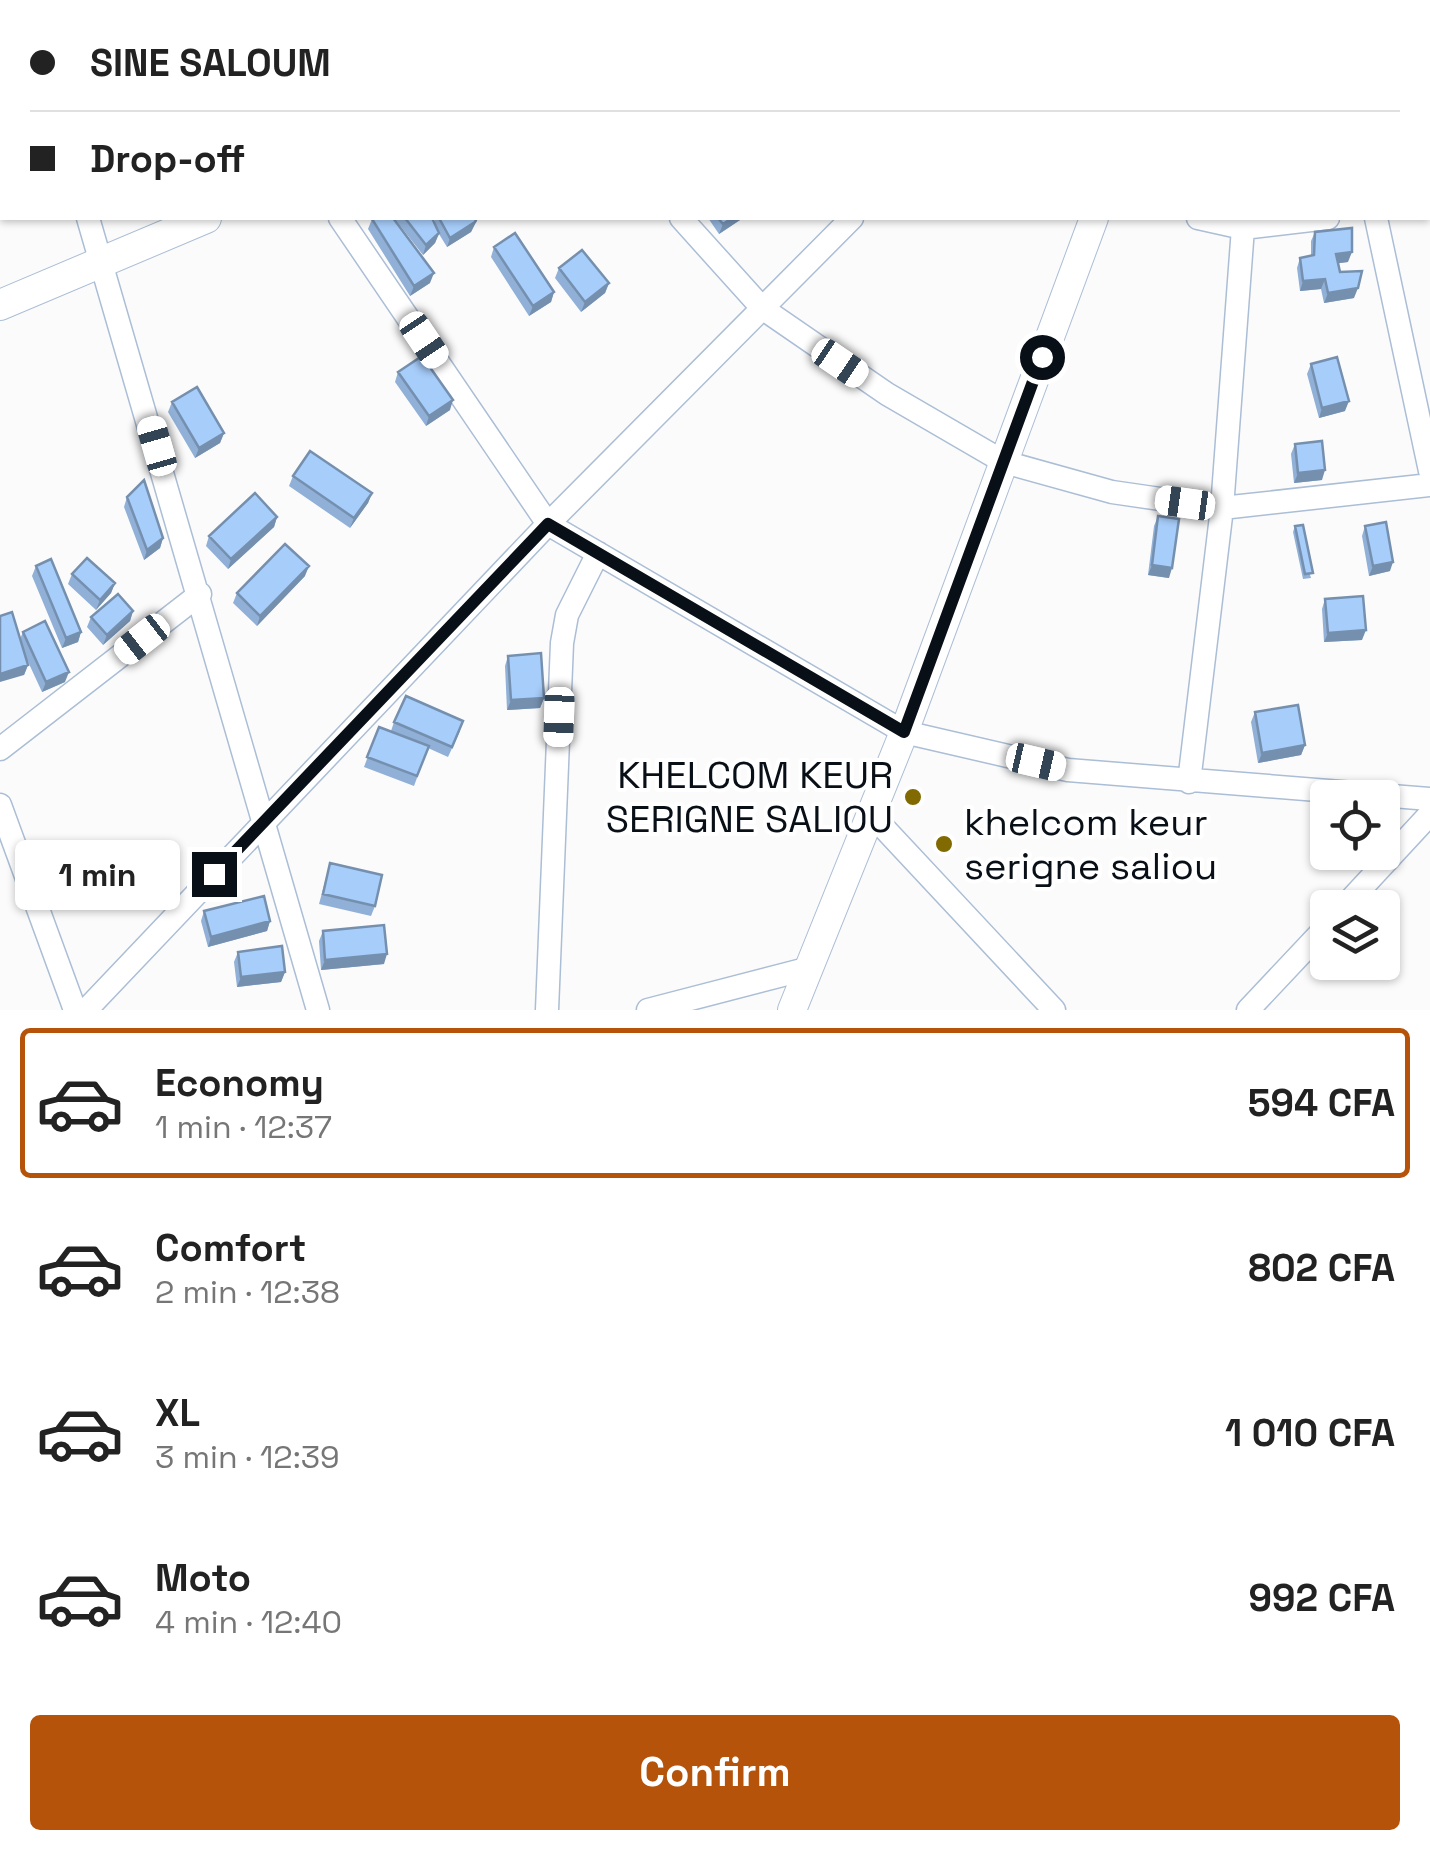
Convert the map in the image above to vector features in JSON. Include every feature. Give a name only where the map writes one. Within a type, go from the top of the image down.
[{"type":"main road","points":[[0,305],[201,220]]},
{"type":"street","points":[[89,220],[318,1010]]},
{"type":"street","points":[[341,220],[548,524],[904,732],[1068,770],[1430,799]]},
{"type":"street","points":[[683,220],[762,308],[887,394],[1004,462],[1112,492],[1222,508],[1430,485]]},
{"type":"street","points":[[86,1010],[548,524],[850,220]]},
{"type":"street","points":[[792,1010],[904,732],[1093,220]]},
{"type":"street","points":[[1207,220],[1244,228],[1311,220]]},
{"type":"street","points":[[1376,220],[1430,471]]},
{"type":"street","points":[[1190,782],[1222,508],[1244,228]]},
{"type":"street","points":[[546,1010],[562,644],[568,615],[598,553]]},
{"type":"street","points":[[0,750],[200,594]]},
{"type":"street","points":[[0,805],[76,1010]]},
{"type":"street","points":[[869,812],[1054,1010]]},
{"type":"street","points":[[1360,890],[1430,814]]},
{"type":"street","points":[[1248,1010],[1310,943]]},
{"type":"street","points":[[648,1010],[806,969]]},
{"type":"building","points":[[373,220],[394,220],[434,273],[414,286]]},
{"type":"building","points":[[407,220],[433,220],[439,233],[426,245]]},
{"type":"building","points":[[440,220],[476,220],[475,222],[450,238]]},
{"type":"building","points":[[1352,228],[1352,252],[1336,254],[1340,272],[1362,271],[1358,288],[1328,293],[1325,279],[1303,281],[1300,258],[1314,255],[1315,232]]},
{"type":"building","points":[[515,233],[554,292],[533,306],[494,247]]},
{"type":"building","points":[[582,250],[609,283],[585,302],[559,268]]},
{"type":"building","points":[[422,356],[453,400],[429,416],[398,372]]},
{"type":"building","points":[[1337,357],[1349,401],[1322,408],[1311,364]]},
{"type":"building","points":[[197,387],[224,433],[199,448],[172,402]]},
{"type":"building","points":[[1322,441],[1325,470],[1298,473],[1295,444]]},
{"type":"building","points":[[310,451],[372,493],[354,518],[293,476]]},
{"type":"building","points":[[144,480],[163,538],[147,550],[127,497]]},
{"type":"building","points":[[255,493],[277,517],[231,559],[209,536]]},
{"type":"building","points":[[1158,516],[1179,519],[1172,568],[1152,565]]},
{"type":"building","points":[[1386,522],[1393,562],[1373,566],[1365,526]]},
{"type":"building","points":[[1303,525],[1313,573],[1305,574],[1295,526]]},
{"type":"building","points":[[285,544],[309,566],[260,616],[237,593]]},
{"type":"building","points":[[87,558],[115,583],[100,600],[72,574]]},
{"type":"building","points":[[51,559],[81,632],[66,638],[36,566]]},
{"type":"building","points":[[118,594],[133,611],[107,635],[91,617]]},
{"type":"building","points":[[1363,596],[1366,630],[1328,633],[1325,599]]},
{"type":"building","points":[[12,612],[28,665],[0,674],[0,616]]},
{"type":"building","points":[[45,621],[69,672],[46,682],[23,632]]},
{"type":"building","points":[[541,653],[544,698],[511,700],[508,656]]},
{"type":"building","points":[[406,696],[463,721],[452,747],[394,722]]},
{"type":"building","points":[[1298,705],[1305,745],[1262,753],[1255,712]]},
{"type":"building","points":[[379,727],[429,746],[417,776],[367,757]]},
{"type":"building","points":[[330,863],[382,875],[375,906],[323,894]]},
{"type":"building","points":[[264,896],[270,921],[211,937],[204,911]]},
{"type":"building","points":[[384,925],[387,954],[325,960],[323,931]]},
{"type":"building","points":[[282,946],[285,972],[241,977],[238,952]]},
{"type":"place","name":"KHELCOM KEUR SERIGNE SALIOU","points":[[913,797]]},
{"type":"place","name":"khelcom keur serigne saliou","points":[[944,844]]},
{"type":"route","points":[[214,874],[548,524],[904,732],[1042,357]]}]
